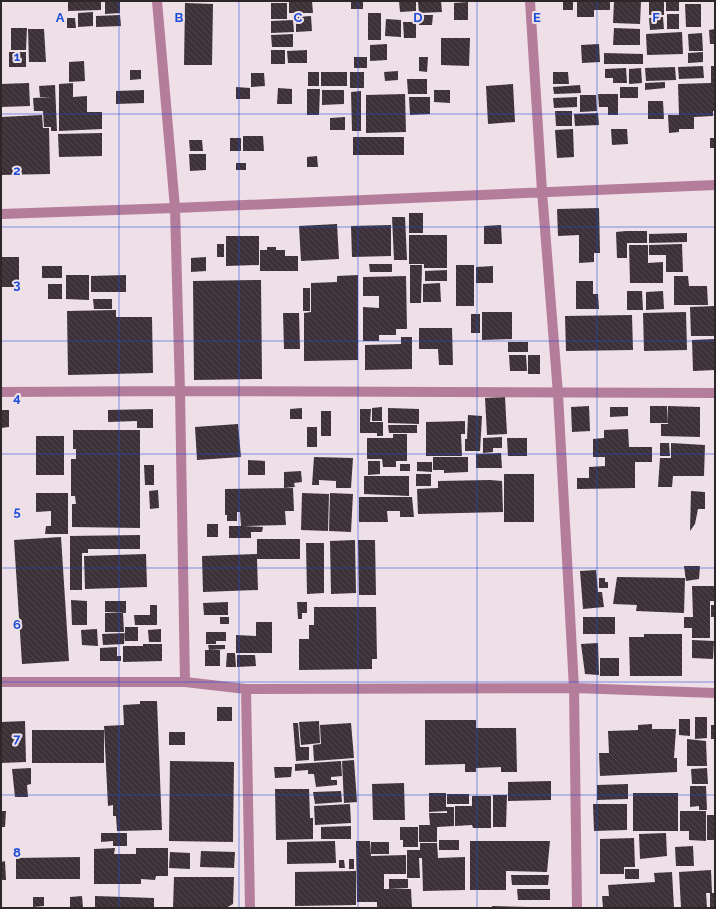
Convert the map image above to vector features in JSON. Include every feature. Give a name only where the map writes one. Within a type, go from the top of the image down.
[{"type":"street","points":[[157,1],[175,208],[185,682]]},
{"type":"street","points":[[530,1],[542,191],[558,394],[574,688],[577,908]]},
{"type":"street","points":[[1,214],[715,185]]},
{"type":"street","points":[[1,392],[180,391],[558,394],[715,393]]},
{"type":"street","points":[[1,682],[185,682],[246,689],[574,688],[715,693]]},
{"type":"street","points":[[246,689],[250,908]]},
{"type":"building","points":[[68,1],[101,1],[101,10],[68,11]]},
{"type":"building","points":[[105,1],[120,1],[120,13],[105,14]]},
{"type":"building","points":[[312,1],[313,13],[289,13],[289,2]]},
{"type":"building","points":[[351,1],[363,1],[363,9],[351,9]]},
{"type":"building","points":[[399,1],[416,1],[416,11],[400,12]]},
{"type":"building","points":[[441,1],[442,12],[419,13],[418,2]]},
{"type":"building","points":[[563,1],[573,1],[573,10],[563,10]]},
{"type":"building","points":[[577,1],[610,1],[610,10],[594,10],[594,17],[577,17]]},
{"type":"building","points":[[614,1],[641,1],[640,24],[613,23]]},
{"type":"building","points":[[649,1],[664,1],[664,15],[649,15]]},
{"type":"building","points":[[666,1],[679,1],[679,11],[666,11]]},
{"type":"building","points":[[468,2],[468,20],[454,20],[454,3]]},
{"type":"building","points":[[185,3],[213,4],[212,65],[184,65]]},
{"type":"building","points":[[271,3],[287,3],[287,19],[271,19]]},
{"type":"building","points":[[685,4],[701,4],[701,27],[686,27]]},
{"type":"building","points":[[93,12],[93,26],[78,27],[78,13]]},
{"type":"building","points":[[368,13],[381,13],[381,40],[368,40]]},
{"type":"building","points":[[667,14],[679,14],[679,29],[667,29]]},
{"type":"building","points":[[120,15],[121,26],[96,27],[96,16]]},
{"type":"building","points":[[419,15],[433,15],[432,25],[419,25]]},
{"type":"building","points":[[311,16],[312,31],[296,32],[296,17]]},
{"type":"building","points":[[663,17],[664,29],[650,30],[649,18]]},
{"type":"building","points":[[67,18],[75,18],[76,28],[67,28]]},
{"type":"building","points":[[386,19],[401,20],[401,37],[385,36]]},
{"type":"building","points":[[293,20],[294,32],[271,33],[271,21]]},
{"type":"building","points":[[403,22],[416,22],[416,38],[404,38]]},
{"type":"building","points":[[11,28],[27,28],[26,50],[11,50]]},
{"type":"building","points":[[614,28],[640,29],[640,45],[613,45]]},
{"type":"building","points":[[28,29],[44,29],[46,62],[29,62]]},
{"type":"building","points":[[715,29],[715,44],[710,44],[709,30]]},
{"type":"building","points":[[682,32],[683,54],[647,55],[646,34]]},
{"type":"building","points":[[702,33],[703,51],[689,51],[688,34]]},
{"type":"building","points":[[293,34],[293,47],[272,47],[271,35]]},
{"type":"building","points":[[441,38],[470,38],[469,66],[441,65]]},
{"type":"building","points":[[387,44],[387,60],[370,61],[370,45]]},
{"type":"building","points":[[599,44],[600,62],[582,63],[581,45]]},
{"type":"building","points":[[271,50],[285,50],[285,64],[271,64]]},
{"type":"building","points":[[307,50],[307,63],[288,63],[287,51]]},
{"type":"building","points":[[9,52],[26,52],[26,67],[9,67]]},
{"type":"building","points":[[703,52],[703,62],[688,63],[688,53]]},
{"type":"building","points":[[604,53],[643,54],[643,64],[604,64]]},
{"type":"building","points":[[354,57],[367,57],[367,68],[354,68]]},
{"type":"building","points":[[419,57],[428,57],[427,72],[419,71]]},
{"type":"building","points":[[84,61],[85,81],[69,82],[69,62]]},
{"type":"building","points":[[703,66],[704,78],[679,79],[678,67]]},
{"type":"building","points":[[711,66],[715,66],[715,111],[713,111],[713,116],[694,117],[694,129],[679,129],[679,132],[669,133],[668,115],[679,115],[678,84],[711,83]]},
{"type":"building","points":[[675,67],[676,80],[646,81],[645,68]]},
{"type":"building","points":[[626,68],[627,83],[613,83],[613,78],[605,78],[605,69]]},
{"type":"building","points":[[641,68],[642,83],[629,84],[629,69]]},
{"type":"building","points":[[130,70],[141,70],[141,79],[130,80]]},
{"type":"building","points":[[398,71],[398,80],[385,81],[384,72]]},
{"type":"building","points":[[308,72],[319,72],[319,86],[308,86]]},
{"type":"building","points":[[321,72],[347,72],[347,86],[321,86]]},
{"type":"building","points":[[350,72],[364,72],[364,88],[350,88]]},
{"type":"building","points":[[553,72],[568,72],[569,84],[553,84]]},
{"type":"building","points":[[251,73],[264,73],[265,86],[251,87]]},
{"type":"building","points":[[407,79],[427,79],[427,94],[408,94]]},
{"type":"building","points":[[665,82],[665,88],[645,90],[645,83]]},
{"type":"building","points":[[29,83],[30,106],[1,107],[1,84]]},
{"type":"building","points":[[73,83],[73,97],[87,96],[87,112],[102,112],[102,129],[59,131],[59,84]]},
{"type":"building","points":[[513,84],[515,122],[488,124],[486,86]]},
{"type":"building","points":[[55,85],[57,131],[51,131],[51,127],[44,127],[43,111],[34,111],[33,98],[52,97],[40,97],[39,86]]},
{"type":"building","points":[[580,85],[581,93],[554,94],[553,87]]},
{"type":"building","points":[[236,87],[250,88],[250,99],[236,99]]},
{"type":"building","points":[[620,87],[638,87],[638,98],[620,98]]},
{"type":"building","points":[[278,88],[292,89],[292,104],[277,104]]},
{"type":"building","points":[[307,89],[320,89],[319,115],[307,115]]},
{"type":"building","points":[[144,90],[144,103],[116,104],[116,91]]},
{"type":"building","points":[[322,90],[344,90],[344,104],[322,105]]},
{"type":"building","points":[[434,90],[450,90],[450,103],[434,102]]},
{"type":"building","points":[[361,91],[361,131],[352,131],[351,92]]},
{"type":"building","points":[[405,94],[406,132],[366,133],[366,95]]},
{"type":"building","points":[[598,94],[618,94],[618,115],[608,115],[608,107],[599,107]]},
{"type":"building","points":[[580,95],[596,95],[597,111],[580,112]]},
{"type":"building","points":[[409,97],[430,97],[430,114],[410,115]]},
{"type":"building","points":[[577,97],[577,107],[554,108],[553,98]]},
{"type":"building","points":[[648,101],[663,101],[664,119],[648,119]]},
{"type":"building","points":[[555,111],[572,111],[572,126],[556,126]]},
{"type":"building","points":[[598,113],[599,125],[575,126],[574,114]]},
{"type":"building","points":[[42,115],[43,128],[49,128],[50,174],[1,175],[1,117]]},
{"type":"building","points":[[345,117],[345,130],[330,130],[330,118]]},
{"type":"building","points":[[573,129],[574,157],[557,158],[555,130]]},
{"type":"building","points":[[611,129],[627,129],[628,144],[612,145]]},
{"type":"building","points":[[102,133],[102,156],[59,157],[58,134]]},
{"type":"building","points":[[243,136],[263,136],[264,151],[243,151]]},
{"type":"building","points":[[353,137],[404,137],[404,155],[353,155]]},
{"type":"building","points":[[230,138],[241,138],[241,151],[230,151]]},
{"type":"building","points":[[710,138],[715,138],[715,148],[710,148]]},
{"type":"building","points":[[189,140],[202,140],[203,151],[190,151]]},
{"type":"building","points":[[189,154],[206,154],[206,170],[190,171]]},
{"type":"building","points":[[317,156],[318,167],[307,167],[307,157]]},
{"type":"building","points":[[236,163],[246,163],[246,170],[236,170]]},
{"type":"building","points":[[599,208],[600,253],[594,253],[594,262],[579,263],[579,235],[558,236],[557,209]]},
{"type":"building","points":[[409,213],[423,213],[423,233],[409,233]]},
{"type":"building","points":[[392,217],[405,217],[407,260],[394,260]]},
{"type":"building","points":[[337,224],[339,259],[301,261],[299,226]]},
{"type":"building","points":[[391,225],[391,256],[352,257],[351,226]]},
{"type":"building","points":[[501,225],[502,244],[484,244],[484,226]]},
{"type":"building","points":[[647,231],[647,243],[627,243],[627,258],[617,258],[616,232]]},
{"type":"building","points":[[687,233],[687,242],[649,243],[649,234]]},
{"type":"building","points":[[409,235],[447,235],[447,268],[424,268],[424,264],[409,264]]},
{"type":"building","points":[[226,236],[259,236],[259,265],[226,266]]},
{"type":"building","points":[[217,244],[224,244],[224,257],[217,257]]},
{"type":"building","points":[[682,244],[683,272],[666,272],[666,255],[649,255],[649,245]]},
{"type":"building","points":[[629,245],[648,245],[648,263],[663,262],[663,283],[630,283]]},
{"type":"building","points":[[267,247],[276,247],[276,250],[285,250],[285,256],[298,256],[298,271],[260,271],[260,250],[267,250]]},
{"type":"building","points":[[1,257],[19,257],[19,287],[1,287]]},
{"type":"building","points":[[206,257],[206,271],[191,272],[191,258]]},
{"type":"building","points":[[369,264],[392,264],[392,272],[370,272]]},
{"type":"building","points":[[410,265],[422,265],[421,303],[410,303]]},
{"type":"building","points":[[456,265],[474,265],[474,306],[456,306]]},
{"type":"building","points":[[42,266],[62,266],[62,278],[42,278]]},
{"type":"building","points":[[493,266],[493,283],[476,283],[476,267]]},
{"type":"building","points":[[447,270],[447,281],[425,281],[425,271]]},
{"type":"building","points":[[66,275],[89,275],[89,300],[66,299]]},
{"type":"building","points":[[126,275],[126,292],[91,292],[91,276]]},
{"type":"building","points":[[358,275],[358,360],[304,361],[304,313],[311,312],[311,283],[337,282],[337,276]]},
{"type":"building","points":[[406,276],[407,329],[396,329],[396,335],[379,335],[379,341],[363,341],[363,307],[379,308],[379,296],[363,296],[363,277]]},
{"type":"building","points":[[674,276],[688,276],[689,286],[707,286],[708,305],[674,305]]},
{"type":"building","points":[[261,280],[262,379],[194,380],[193,281]]},
{"type":"building","points":[[576,281],[593,281],[593,294],[598,294],[599,309],[576,309]]},
{"type":"building","points":[[440,283],[441,302],[423,302],[423,284]]},
{"type":"building","points":[[48,284],[62,284],[62,299],[48,299]]},
{"type":"building","points":[[303,288],[310,288],[310,311],[303,311]]},
{"type":"building","points":[[627,291],[642,291],[643,310],[627,310]]},
{"type":"building","points":[[663,291],[664,309],[646,310],[646,292]]},
{"type":"building","points":[[93,299],[112,299],[112,309],[94,309]]},
{"type":"building","points":[[715,306],[715,336],[691,336],[690,307]]},
{"type":"building","points":[[116,310],[116,317],[152,317],[153,373],[68,375],[67,311]]},
{"type":"building","points":[[482,312],[512,312],[512,339],[482,340]]},
{"type":"building","points":[[686,312],[687,350],[644,351],[643,313]]},
{"type":"building","points":[[283,313],[299,313],[300,349],[284,349]]},
{"type":"building","points":[[471,314],[480,314],[480,333],[471,333]]},
{"type":"building","points":[[632,315],[633,350],[566,351],[565,316]]},
{"type":"building","points":[[419,328],[452,328],[453,365],[439,365],[438,349],[419,349]]},
{"type":"building","points":[[401,337],[412,337],[412,369],[365,370],[365,345],[401,344]]},
{"type":"building","points":[[715,339],[715,370],[693,371],[692,340]]},
{"type":"building","points":[[508,342],[528,342],[528,352],[508,352]]},
{"type":"building","points":[[509,355],[526,355],[527,371],[510,371]]},
{"type":"building","points":[[528,355],[540,355],[540,374],[528,374]]},
{"type":"building","points":[[505,397],[507,434],[487,435],[485,398]]},
{"type":"building","points":[[589,406],[590,431],[572,432],[571,407]]},
{"type":"building","points":[[650,406],[667,406],[668,423],[650,423]]},
{"type":"building","points":[[668,406],[700,407],[700,437],[661,436],[661,424],[668,424]]},
{"type":"building","points":[[382,407],[382,421],[372,421],[372,408]]},
{"type":"building","points":[[610,407],[628,407],[628,416],[610,417]]},
{"type":"building","points":[[302,408],[302,419],[290,419],[290,409]]},
{"type":"building","points":[[388,408],[419,409],[419,424],[388,423]]},
{"type":"building","points":[[153,409],[153,428],[137,428],[137,421],[108,422],[108,410]]},
{"type":"building","points":[[360,409],[371,409],[370,422],[383,422],[383,436],[377,436],[377,433],[360,433]]},
{"type":"building","points":[[1,410],[9,410],[9,427],[1,428]]},
{"type":"building","points":[[321,411],[331,411],[331,436],[321,436]]},
{"type":"building","points":[[468,415],[482,416],[480,451],[465,451]]},
{"type":"building","points":[[465,421],[465,434],[461,434],[462,456],[426,456],[426,422]]},
{"type":"building","points":[[238,424],[241,457],[197,460],[195,427]]},
{"type":"building","points":[[388,425],[417,425],[417,433],[389,433]]},
{"type":"building","points":[[307,427],[317,427],[317,447],[307,447]]},
{"type":"building","points":[[628,429],[629,447],[652,447],[652,462],[635,462],[635,488],[577,489],[577,478],[589,478],[589,467],[605,466],[605,457],[593,457],[593,439],[604,438],[604,430]]},
{"type":"building","points":[[73,430],[140,430],[140,528],[72,527],[72,504],[76,504],[75,496],[71,496],[71,459],[76,459],[76,449],[73,449]]},
{"type":"building","points":[[393,434],[407,434],[407,461],[396,461],[396,467],[383,467],[382,459],[367,459],[367,438],[393,438]]},
{"type":"building","points":[[36,436],[64,436],[64,475],[36,475]]},
{"type":"building","points":[[502,437],[502,448],[493,448],[493,452],[483,453],[483,438]]},
{"type":"building","points":[[507,438],[527,438],[527,456],[508,456]]},
{"type":"building","points":[[660,443],[669,443],[670,456],[660,456]]},
{"type":"building","points":[[671,443],[705,445],[704,476],[673,476],[672,487],[658,487],[660,458],[671,458]]},
{"type":"building","points":[[501,453],[502,468],[476,468],[476,454]]},
{"type":"building","points":[[314,457],[353,458],[351,488],[336,488],[336,481],[319,480],[319,485],[312,485]]},
{"type":"building","points":[[433,457],[468,457],[468,472],[444,473],[444,470],[433,470]]},
{"type":"building","points":[[248,460],[265,461],[265,475],[248,475]]},
{"type":"building","points":[[368,461],[380,461],[380,474],[368,475]]},
{"type":"building","points":[[417,462],[432,462],[432,472],[417,471]]},
{"type":"building","points":[[400,464],[410,464],[410,471],[400,471]]},
{"type":"building","points":[[144,465],[154,465],[154,485],[145,485]]},
{"type":"building","points":[[301,471],[302,482],[294,483],[295,487],[284,488],[284,472]]},
{"type":"building","points":[[416,474],[431,474],[431,486],[416,486]]},
{"type":"building","points":[[504,474],[534,474],[534,522],[504,522]]},
{"type":"building","points":[[364,476],[409,476],[409,496],[364,494]]},
{"type":"building","points":[[438,481],[502,481],[503,512],[418,514],[417,489],[438,488]]},
{"type":"building","points":[[293,488],[294,511],[285,511],[286,525],[244,526],[263,527],[262,532],[251,532],[251,538],[229,538],[229,526],[241,526],[240,512],[237,512],[237,521],[227,521],[227,515],[225,515],[225,489]]},
{"type":"building","points":[[158,490],[159,508],[150,509],[149,491]]},
{"type":"building","points":[[691,491],[705,492],[705,509],[698,509],[695,524],[690,531]]},
{"type":"building","points":[[36,493],[68,493],[68,534],[45,534],[46,526],[51,526],[51,511],[36,512]]},
{"type":"building","points":[[302,493],[329,494],[328,531],[301,530]]},
{"type":"building","points":[[330,493],[353,494],[351,532],[329,531]]},
{"type":"building","points":[[359,497],[412,497],[414,517],[400,517],[400,511],[387,511],[388,522],[359,522]]},
{"type":"building","points":[[207,524],[218,524],[218,537],[207,537]]},
{"type":"building","points":[[140,535],[140,549],[88,549],[88,553],[82,553],[82,590],[70,590],[70,536]]},
{"type":"building","points":[[61,537],[69,661],[22,664],[14,540]]},
{"type":"building","points":[[257,539],[300,539],[300,559],[257,559],[258,590],[203,592],[202,556],[257,554]]},
{"type":"building","points":[[355,540],[356,593],[331,594],[330,541]]},
{"type":"building","points":[[358,540],[375,540],[376,595],[359,595]]},
{"type":"building","points":[[306,543],[324,543],[324,593],[307,594]]},
{"type":"building","points":[[146,554],[147,587],[85,589],[84,556]]},
{"type":"building","points":[[684,566],[700,566],[699,579],[686,581]]},
{"type":"building","points":[[596,570],[598,592],[602,592],[604,607],[583,609],[580,571]]},
{"type":"building","points":[[617,577],[685,578],[684,613],[636,611],[637,605],[613,604]]},
{"type":"building","points":[[599,578],[605,578],[605,582],[608,582],[608,588],[599,588]]},
{"type":"building","points":[[692,586],[715,586],[715,601],[710,601],[710,638],[692,638],[692,628],[684,628],[684,617],[693,617]]},
{"type":"building","points":[[71,600],[87,601],[87,625],[72,625]]},
{"type":"building","points":[[105,601],[126,601],[126,613],[105,612]]},
{"type":"building","points":[[228,602],[228,615],[204,615],[203,603]]},
{"type":"building","points":[[297,602],[307,602],[307,613],[302,613],[302,619],[298,619]]},
{"type":"building","points":[[150,605],[157,605],[157,625],[135,625],[134,615],[150,615]]},
{"type":"building","points":[[711,605],[715,605],[715,617],[711,617]]},
{"type":"building","points":[[314,607],[376,607],[377,659],[372,659],[372,669],[299,670],[299,639],[309,639],[309,625],[314,625]]},
{"type":"building","points":[[105,613],[123,613],[124,632],[105,632]]},
{"type":"building","points":[[220,617],[229,617],[229,624],[220,624]]},
{"type":"building","points":[[583,617],[615,617],[615,634],[583,634]]},
{"type":"building","points":[[256,622],[272,622],[272,653],[236,653],[236,635],[256,636]]},
{"type":"building","points":[[125,627],[138,627],[138,641],[125,641]]},
{"type":"building","points":[[97,629],[98,646],[82,645],[81,630]]},
{"type":"building","points":[[161,629],[161,642],[149,642],[148,630]]},
{"type":"building","points":[[206,632],[226,632],[226,641],[216,641],[216,644],[206,644]]},
{"type":"building","points":[[125,633],[124,644],[103,645],[102,634]]},
{"type":"building","points":[[644,634],[682,634],[682,676],[630,676],[629,637],[644,637]]},
{"type":"building","points":[[692,640],[714,641],[713,659],[692,658]]},
{"type":"building","points":[[598,643],[599,675],[585,674],[581,644]]},
{"type":"building","points":[[143,644],[162,644],[162,661],[123,662],[123,646],[143,646]]},
{"type":"building","points":[[208,645],[225,645],[225,649],[209,650]]},
{"type":"building","points":[[117,647],[117,656],[121,656],[121,661],[100,661],[100,648]]},
{"type":"building","points":[[205,650],[220,650],[220,666],[205,666]]},
{"type":"building","points":[[227,653],[235,653],[236,667],[226,667]]},
{"type":"building","points":[[237,655],[255,655],[256,666],[237,667]]},
{"type":"building","points":[[600,658],[619,658],[619,676],[600,676]]},
{"type":"building","points":[[140,701],[157,701],[162,830],[117,831],[116,816],[113,816],[113,805],[108,806],[104,726],[124,725],[123,705],[140,704]]},
{"type":"building","points":[[217,707],[232,707],[232,721],[217,721]]},
{"type":"building","points":[[695,717],[707,717],[707,738],[695,739]]},
{"type":"building","points":[[679,719],[690,719],[690,736],[679,735]]},
{"type":"building","points":[[425,720],[476,720],[476,728],[516,728],[517,772],[501,772],[501,767],[476,768],[476,772],[465,772],[465,764],[425,765]]},
{"type":"building","points":[[25,721],[26,762],[1,763],[1,722]]},
{"type":"building","points":[[319,721],[320,743],[301,745],[299,722]]},
{"type":"building","points":[[293,723],[298,723],[300,747],[309,747],[309,760],[296,761]]},
{"type":"building","points":[[351,723],[354,758],[314,761],[313,745],[321,744],[320,725]]},
{"type":"building","points":[[652,724],[652,729],[676,729],[674,758],[677,758],[677,772],[600,776],[599,753],[609,753],[608,731],[638,730],[638,725]]},
{"type":"building","points":[[711,725],[715,725],[715,739],[711,739]]},
{"type":"building","points":[[32,730],[104,730],[104,763],[32,763]]},
{"type":"building","points":[[169,732],[185,732],[185,745],[169,745]]},
{"type":"building","points":[[687,739],[706,741],[707,766],[687,766]]},
{"type":"building","points":[[354,760],[357,802],[344,803],[342,761]]},
{"type":"building","points":[[170,761],[234,762],[233,842],[169,841]]},
{"type":"building","points":[[341,761],[342,776],[331,777],[331,780],[337,780],[337,785],[316,787],[314,774],[308,774],[308,770],[295,771],[295,764]]},
{"type":"building","points":[[274,767],[292,767],[291,777],[275,778]]},
{"type":"building","points":[[31,768],[31,784],[27,785],[28,797],[15,797],[12,769]]},
{"type":"building","points":[[707,768],[708,784],[692,784],[691,769]]},
{"type":"building","points":[[551,781],[551,800],[508,801],[508,782]]},
{"type":"building","points":[[404,783],[405,820],[373,820],[372,784]]},
{"type":"building","points":[[628,784],[628,799],[597,800],[597,785]]},
{"type":"building","points":[[690,786],[706,786],[707,810],[699,810],[699,806],[690,807]]},
{"type":"building","points":[[275,789],[309,789],[310,818],[313,818],[313,839],[276,840]]},
{"type":"building","points":[[341,791],[342,802],[315,804],[313,792]]},
{"type":"building","points":[[429,793],[446,793],[446,807],[454,807],[454,826],[437,827],[437,842],[419,842],[419,825],[430,825],[429,813],[447,813],[447,811],[429,812]]},
{"type":"building","points":[[633,793],[678,793],[678,831],[633,831]]},
{"type":"building","points":[[447,794],[469,794],[469,804],[447,804]]},
{"type":"building","points":[[493,795],[507,795],[506,827],[493,827]]},
{"type":"building","points":[[472,796],[491,796],[491,828],[473,828],[472,825],[455,826],[455,806],[472,806]]},
{"type":"building","points":[[350,804],[351,823],[315,825],[314,806]]},
{"type":"building","points":[[593,804],[627,804],[627,830],[594,831]]},
{"type":"building","points":[[1,811],[6,811],[5,827],[1,827]]},
{"type":"building","points":[[680,811],[706,811],[706,841],[689,840],[689,831],[680,831]]},
{"type":"building","points":[[707,815],[715,815],[715,840],[707,840]]},
{"type":"building","points":[[351,826],[351,839],[321,839],[321,827]]},
{"type":"building","points":[[400,827],[418,827],[418,847],[403,847],[403,840],[400,840]]},
{"type":"building","points":[[101,833],[127,833],[127,846],[113,846],[113,841],[101,842]]},
{"type":"building","points":[[666,833],[667,856],[640,859],[639,834]]},
{"type":"building","points":[[634,838],[635,867],[624,867],[624,874],[600,874],[600,839]]},
{"type":"building","points":[[439,840],[459,840],[459,850],[439,850]]},
{"type":"building","points":[[335,841],[336,863],[287,864],[287,842]]},
{"type":"building","points":[[356,841],[370,841],[371,856],[406,855],[406,874],[384,874],[384,889],[411,889],[412,908],[377,908],[377,902],[357,902]]},
{"type":"building","points":[[470,841],[550,841],[547,872],[506,871],[506,890],[470,890]]},
{"type":"building","points":[[371,842],[389,842],[389,854],[371,854]]},
{"type":"building","points":[[420,843],[437,843],[438,858],[465,857],[465,890],[423,891],[422,858],[419,858],[420,878],[407,878],[407,850],[420,850]]},
{"type":"building","points":[[693,846],[694,866],[676,866],[675,847]]},
{"type":"building","points":[[115,848],[114,854],[136,854],[136,848],[168,848],[168,876],[156,876],[155,880],[141,879],[141,884],[94,884],[94,849]]},
{"type":"building","points":[[201,851],[235,852],[234,868],[200,867]]},
{"type":"building","points":[[170,852],[190,853],[190,869],[169,868]]},
{"type":"building","points":[[80,857],[80,879],[16,879],[16,858]]},
{"type":"building","points":[[349,859],[354,859],[354,869],[349,869]]},
{"type":"building","points":[[339,860],[344,860],[345,868],[339,868]]},
{"type":"building","points":[[5,861],[6,880],[1,880],[1,862]]},
{"type":"building","points":[[625,869],[639,869],[639,879],[625,879]]},
{"type":"building","points":[[711,870],[712,893],[715,893],[715,907],[710,907],[710,893],[706,893],[707,908],[681,908],[679,872]]},
{"type":"building","points":[[356,871],[356,905],[295,906],[295,872]]},
{"type":"building","points":[[672,872],[674,908],[603,908],[602,896],[609,896],[608,885],[655,882],[654,873]]},
{"type":"building","points":[[511,875],[549,875],[548,885],[512,885]]},
{"type":"building","points":[[174,877],[234,877],[233,904],[226,908],[173,908]]},
{"type":"building","points":[[389,879],[408,879],[408,888],[389,889]]},
{"type":"building","points":[[517,889],[550,889],[550,900],[518,900]]},
{"type":"building","points":[[82,896],[83,908],[70,908],[70,897]]},
{"type":"building","points":[[95,896],[154,898],[154,908],[95,908]]},
{"type":"building","points":[[33,897],[44,897],[44,906],[33,907]]},
{"type":"building","points":[[492,906],[529,907],[529,908],[492,908]]}]
